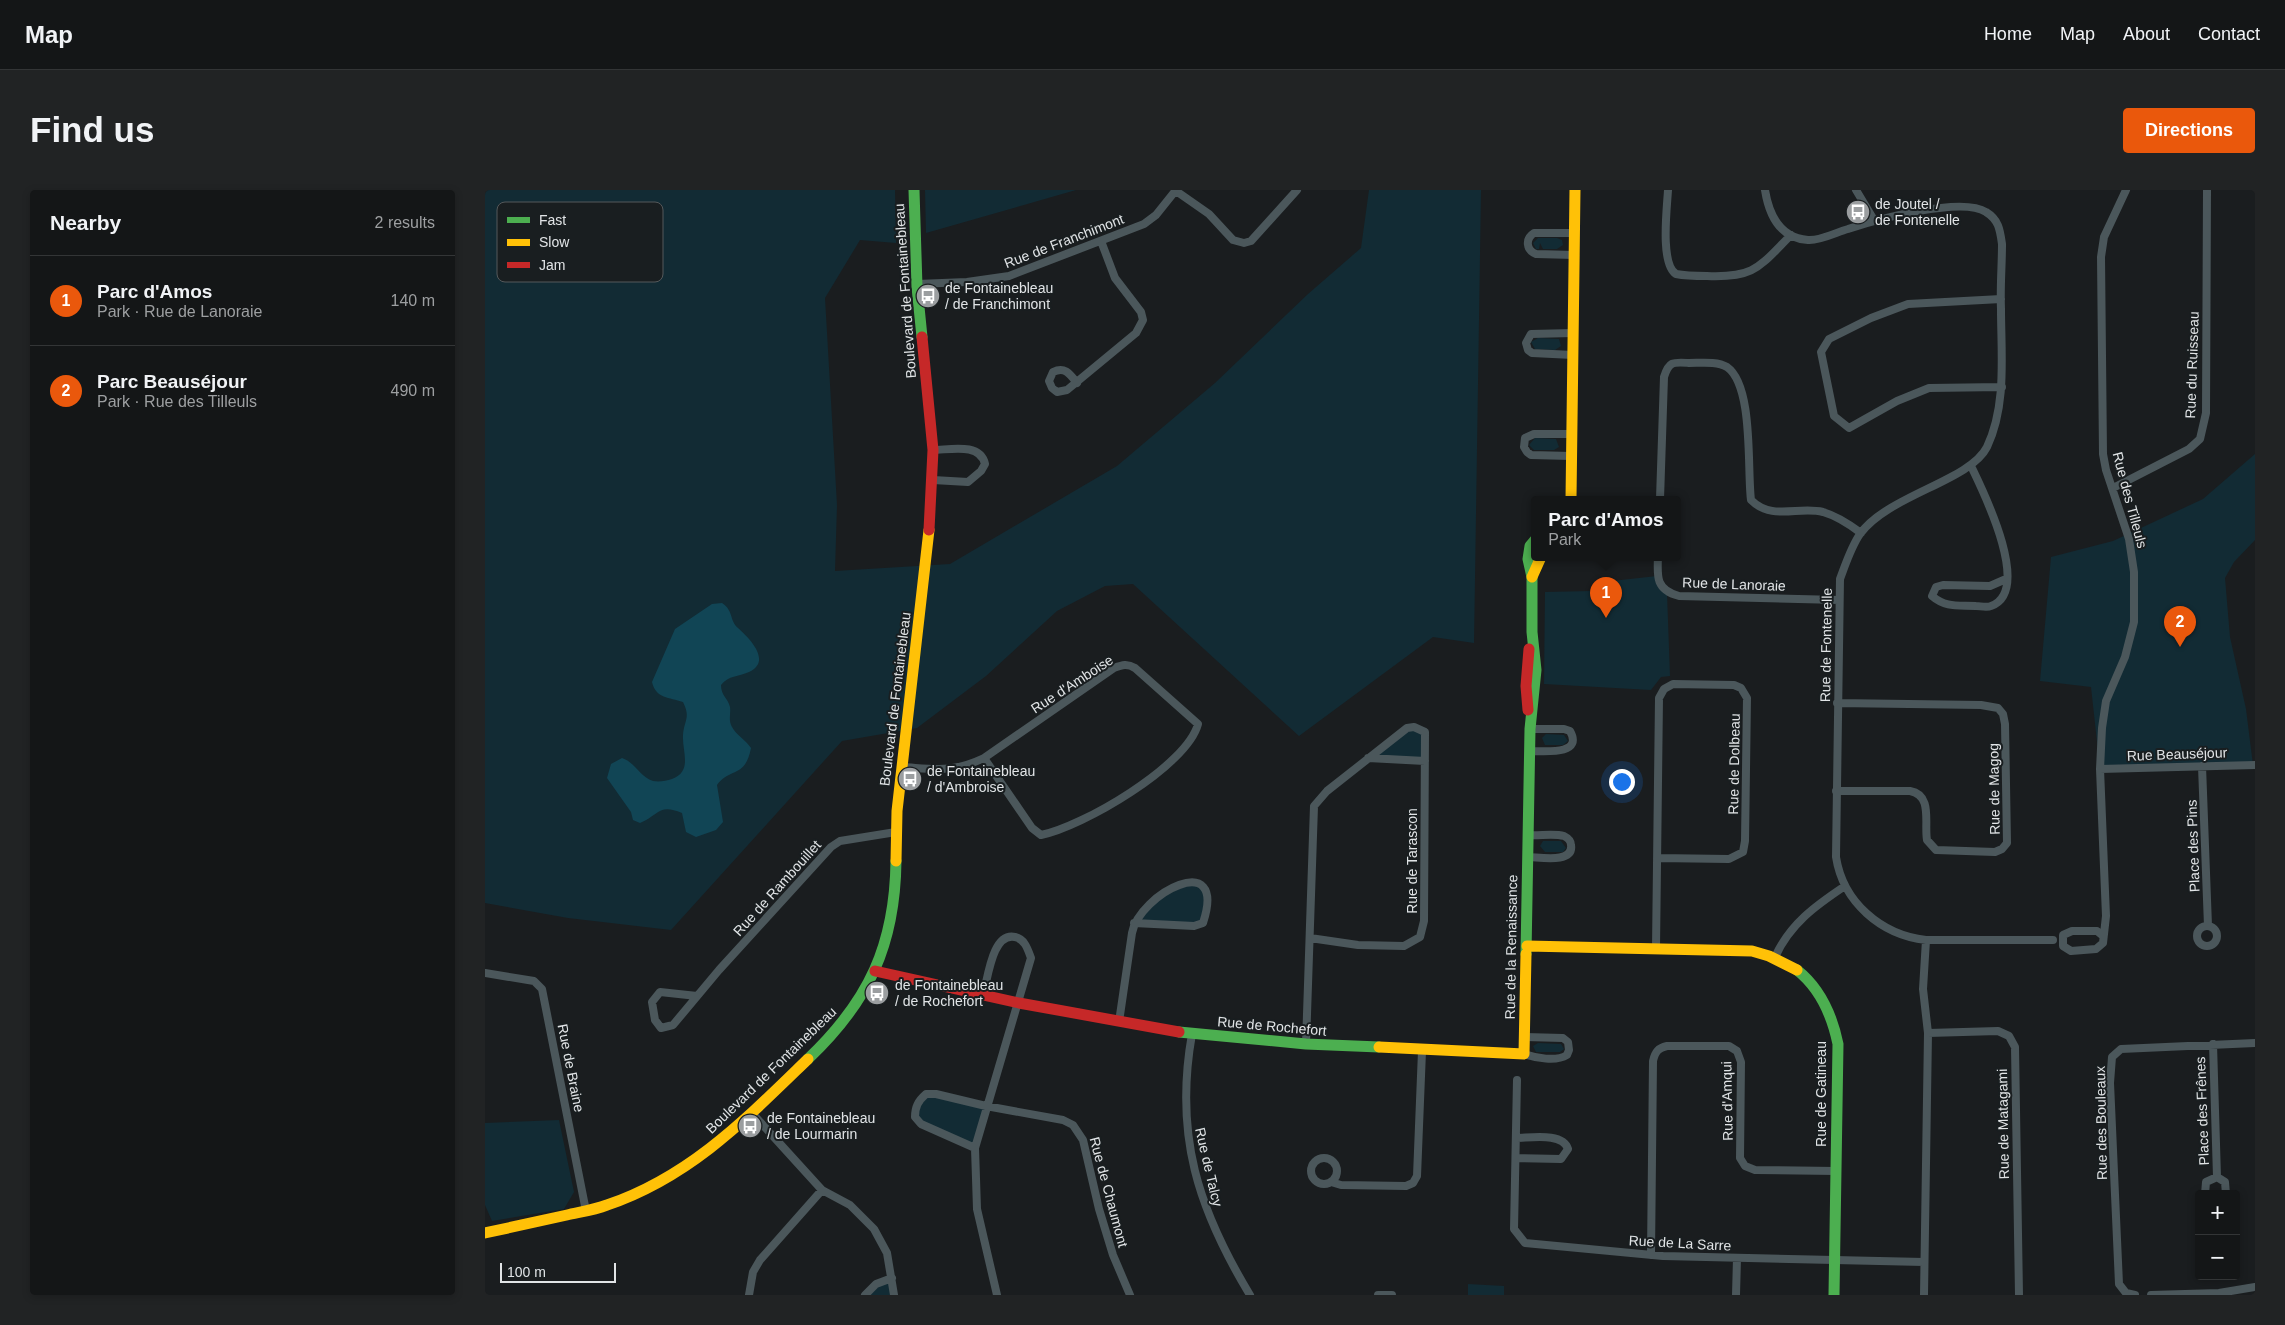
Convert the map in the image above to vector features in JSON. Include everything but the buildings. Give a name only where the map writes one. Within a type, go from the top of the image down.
[{"type":"street","name":"Boulevard de Fontainebleau","points":[[485,1233],[586,1211],[623,1200],[676,1174],[701,1157],[751,1112],[847,1020],[875,971],[893,917],[896,894],[896,832],[933,480],[933,450],[917,284],[914,190]]},
{"type":"street","name":"Rue de Franchimont","points":[[917,284],[967,282],[999,278],[1101,241],[1149,221],[1176,191],[1209,214],[1233,240],[1244,243],[1251,241],[1297,190]]},
{"type":"street","points":[[1571,496],[1575,190]]},
{"type":"street","points":[[1668,190],[1667,260],[1669,267],[1676,274],[1734,277],[1747,274],[1759,266],[1791,236],[1783,231],[1775,222],[1767,206],[1765,190]]},
{"type":"street","points":[[1856,190],[1874,220]]},
{"type":"street","name":"Rue des Tilleuls","points":[[2103,936],[2106,916],[2100,769],[2102,728],[2106,701],[2125,657],[2134,622],[2133,572],[2129,539],[2103,454],[2101,257],[2104,237],[2126,190]]},
{"type":"street","name":"Rue du Ruisseau","points":[[2113,488],[2189,449],[2200,439],[2206,413],[2207,190]]},
{"type":"street","name":"Rue de Fontenelle","points":[[1791,236],[1810,241],[1874,220],[1929,209],[1965,208],[1985,211],[1999,223],[2002,244],[2002,387],[1993,431],[1986,449],[1971,466],[1913,494],[1882,514],[1861,532],[1852,548],[1840,579],[1836,791],[1837,857],[1845,886],[1859,906],[1883,926],[1910,938],[1926,940],[2053,940]]},
{"type":"street","points":[[1574,255],[1536,254],[1529,249],[1528,244],[1530,236],[1534,233],[1575,233]]},
{"type":"street","points":[[1077,382],[1137,333],[1143,320],[1141,312],[1115,278],[1101,241]]},
{"type":"street","points":[[2001,299],[1908,304],[1871,318],[1829,339],[1821,352],[1834,416],[1849,428],[1897,401],[1929,388],[2002,387]]},
{"type":"street","points":[[1573,333],[1531,334],[1526,343],[1528,350],[1532,353],[1573,355]]},
{"type":"street","points":[[1660,496],[1664,377],[1668,367],[1675,362],[1720,364],[1733,374],[1744,400],[1750,451],[1751,500],[1759,508],[1773,511],[1821,512],[1844,520],[1861,532]]},
{"type":"street","points":[[1571,434],[1532,434],[1525,438],[1524,444],[1527,452],[1531,454],[1571,456]]},
{"type":"street","points":[[933,450],[972,449],[979,453],[985,462],[983,470],[968,482],[933,480]]},
{"type":"street","points":[[1971,466],[1999,528],[2005,551],[2006,579],[2006,588],[2001,600],[1990,607],[1941,604],[1932,596],[1935,587],[1943,585],[1990,586],[2006,579]]},
{"type":"street","name":"Rue de la Renaissance","points":[[1525,1037],[1563,1038],[1568,1042],[1567,1056],[1562,1058],[1535,1058],[1524,1054],[1530,729],[1526,686],[1531,632],[1532,577],[1529,552],[1531,548]]},
{"type":"street","name":"Rue de la Renaissance","points":[[1532,577],[1539,561]]},
{"type":"street","name":"Rue de Lanoraie","points":[[1658,561],[1657,576],[1661,586],[1667,593],[1679,596],[1839,600]]},
{"type":"street","name":"Rue d'Amboise","points":[[902,767],[948,770],[965,767],[984,758],[1114,668],[1123,664],[1135,668],[1198,724],[1195,735],[1185,747],[1142,785],[1112,805],[1052,833],[1041,835],[1032,828],[984,758]]},
{"type":"street","name":"Rue de Dolbeau","points":[[1656,948],[1657,858],[1659,698],[1664,689],[1673,684],[1734,685],[1741,688],[1747,698],[1745,841],[1743,852],[1729,859],[1657,858]]},
{"type":"street","name":"Rue de Magog","points":[[1836,791],[1910,791],[1918,793],[1925,803],[1927,840],[1936,850],[1995,852],[2007,844],[2005,724],[2003,714],[1998,708],[1981,704],[1837,703]]},
{"type":"street","name":"Rue de Tarascon","points":[[1306,1044],[1314,806],[1327,791],[1407,728],[1414,727],[1425,732],[1425,921],[1420,937],[1404,946],[1358,945],[1310,938]]},
{"type":"street","points":[[1529,750],[1565,750],[1571,746],[1573,739],[1570,731],[1564,729],[1530,729]]},
{"type":"street","points":[[1368,758],[1425,761]]},
{"type":"street","name":"Rue Beauséjour","points":[[2100,769],[2255,764]]},
{"type":"street","name":"Place des Pins","points":[[2202,766],[2208,926]]},
{"type":"street","name":"Rue de Rambouillet","points":[[697,996],[661,992],[652,1002],[655,1020],[661,1028],[673,1025],[831,847],[840,841],[896,832]]},
{"type":"street","name":"Rue de la Renaissance","points":[[1528,856],[1563,857],[1569,853],[1571,846],[1570,841],[1564,836],[1529,835]]},
{"type":"street","points":[[1119,1022],[1134,923],[1150,902],[1183,883],[1194,882],[1202,885],[1207,892],[1207,909],[1203,923],[1194,926],[1134,923]]},
{"type":"street","points":[[1775,958],[1787,935],[1803,915],[1845,886]]},
{"type":"street","points":[[2072,931],[2097,931],[2103,936],[2103,943],[2096,949],[2071,950],[2063,946],[2062,941],[2063,935],[2072,931]]},
{"type":"street","points":[[983,995],[996,946],[1002,938],[1011,936],[1019,938],[1027,946],[1031,958],[975,1148],[977,1209],[997,1295]]},
{"type":"street","points":[[1924,1295],[1928,1033],[1923,994],[1926,940]]},
{"type":"street","name":"Rue de Gatineau","points":[[1527,946],[1740,950],[1775,958],[1797,970],[1814,984],[1824,998],[1833,1017],[1839,1060],[1834,1295]]},
{"type":"street","name":"Rue de Rochefort","points":[[875,971],[1019,1003],[1192,1034],[1306,1044],[1422,1051],[1524,1054]]},
{"type":"street","name":"Rue de Braine","points":[[485,973],[534,981],[542,989],[586,1211]]},
{"type":"street","name":"Rue de Matagami","points":[[1928,1033],[1998,1031],[2013,1040],[2015,1047],[2019,1295]]},
{"type":"street","name":"Rue de Talcy","points":[[1192,1034],[1188,1061],[1185,1116],[1193,1166],[1205,1210],[1218,1239],[1249,1295]]},
{"type":"street","name":"Rue des Bouleaux","points":[[2135,1295],[2126,1292],[2119,1284],[2110,1083],[2112,1058],[2121,1049],[2255,1043]]},
{"type":"street","name":"Place des Frênes","points":[[2213,1044],[2217,1177]]},
{"type":"street","name":"Rue d'Amqui","points":[[1651,1255],[1653,1061],[1656,1052],[1660,1048],[1667,1046],[1729,1046],[1739,1054],[1741,1067],[1740,1158],[1748,1168],[1755,1170],[1836,1172]]},
{"type":"street","points":[[1331,1182],[1341,1185],[1397,1186],[1413,1183],[1417,1176],[1422,1051]]},
{"type":"street","name":"Rue de La Sarre","points":[[1517,1080],[1514,1229],[1525,1243],[1651,1255],[1737,1258],[1834,1258],[1924,1262]]},
{"type":"street","name":"Rue de Chaumont","points":[[975,1148],[921,1124],[915,1117],[915,1108],[926,1094],[936,1094],[986,1106],[1063,1120],[1079,1131],[1083,1140],[1099,1209],[1113,1254],[1130,1295]]},
{"type":"street","points":[[751,1112],[822,1190],[850,1205],[874,1229],[887,1253],[894,1295]]},
{"type":"street","points":[[1516,1138],[1560,1139],[1566,1143],[1568,1149],[1561,1159],[1516,1158]]},
{"type":"street","name":"Place des Frênes","points":[[2205,1190],[2206,1182],[2217,1177]]},
{"type":"street","name":"Place des Frênes","points":[[2217,1177],[2225,1182],[2226,1190]]},
{"type":"street","points":[[749,1295],[753,1272],[760,1260],[822,1190]]},
{"type":"street","points":[[1736,1295],[1737,1258]]},
{"type":"street","points":[[865,1295],[876,1284],[892,1278]]},
{"type":"street","points":[[2151,1295],[2219,1294],[2255,1288]]},
{"type":"street","points":[[1378,1295],[1392,1295]]},
{"type":"shaded area","points":[[485,190],[895,190],[896,243],[860,240],[825,298],[837,505],[835,571],[950,564],[1117,466],[1215,383],[1308,294],[1361,248],[1369,190],[1481,190],[1474,643],[1433,637],[1299,736],[1133,584],[1105,586],[1057,611],[986,676],[917,728],[842,741],[671,930],[568,918],[485,903]]},
{"type":"shaded area","points":[[925,190],[1076,190],[926,233]]},
{"type":"shaded area","points":[[1538,238],[1557,238],[1562,240],[1563,245],[1557,249],[1543,249],[1540,243],[1539,249],[1536,249],[1533,243]]},
{"type":"shaded area","points":[[1538,338],[1559,339],[1561,346],[1555,350],[1535,349],[1531,342]]},
{"type":"shaded area","points":[[1535,438],[1556,439],[1559,447],[1554,450],[1534,450],[1529,445]]},
{"type":"shaded area","points":[[2255,454],[2255,540],[2234,562],[2225,578],[2230,637],[2246,709],[2253,765],[2100,769],[2091,687],[2040,681],[2051,557],[2113,541],[2203,499]]},
{"type":"shaded area","points":[[1657,576],[1667,593],[1670,676],[1661,677],[1651,690],[1544,684],[1545,592],[1592,591],[1612,581]]},
{"type":"shaded area","points":[[722,603],[728,609],[735,625],[752,643],[759,656],[759,662],[756,667],[749,672],[727,679],[721,685],[722,692],[730,707],[732,727],[751,748],[748,758],[741,769],[727,776],[717,785],[723,822],[716,830],[696,837],[686,832],[682,813],[674,810],[659,811],[640,823],[633,820],[631,812],[607,778],[611,764],[622,758],[653,781],[672,779],[682,771],[685,760],[683,735],[687,712],[683,702],[660,694],[654,688],[652,682],[675,629],[712,604]]},
{"type":"shaded area","points":[[1407,728],[1425,732],[1425,761],[1368,758]]},
{"type":"shaded area","points":[[1546,734],[1564,735],[1568,741],[1563,745],[1545,745],[1542,738]]},
{"type":"shaded area","points":[[1543,841],[1561,841],[1566,848],[1563,852],[1545,852],[1540,846]]},
{"type":"shaded area","points":[[1194,882],[1207,892],[1203,923],[1134,923],[1150,902]]},
{"type":"shaded area","points":[[1538,1043],[1561,1044],[1564,1049],[1560,1052],[1536,1052],[1533,1046]]},
{"type":"shaded area","points":[[926,1094],[986,1106],[975,1148],[921,1124],[915,1108]]},
{"type":"shaded area","points":[[559,1120],[574,1192],[564,1209],[492,1221],[485,1205],[485,1123]]},
{"type":"shaded area","points":[[892,1278],[894,1295],[865,1295]]},
{"type":"shaded area","points":[[1468,1284],[1504,1286],[1504,1295],[1468,1295]]},
{"type":"traffic: fast","points":[[914,190],[917,287],[922,337]]},
{"type":"traffic: fast","points":[[1526,954],[1530,729],[1536,670],[1532,632],[1532,577],[1528,559],[1531,545]]},
{"type":"traffic: fast","points":[[808,1059],[847,1015],[875,970],[884,945],[890,919],[896,861]]},
{"type":"traffic: fast","points":[[1797,970],[1813,986],[1824,1003],[1829,1013],[1838,1044],[1834,1295]]},
{"type":"traffic: fast","points":[[1179,1032],[1306,1044],[1379,1047]]},
{"type":"traffic: slow","points":[[1571,496],[1575,190]]},
{"type":"traffic: slow","points":[[896,861],[897,811],[929,530]]},
{"type":"traffic: slow","points":[[1532,577],[1539,561]]},
{"type":"traffic: slow","points":[[1527,946],[1752,951],[1769,956],[1797,970]]},
{"type":"traffic: slow","points":[[1379,1047],[1524,1054],[1526,954]]},
{"type":"traffic: slow","points":[[485,1233],[597,1208],[637,1193],[665,1179],[716,1144],[763,1103],[808,1059]]},
{"type":"traffic: jam","points":[[922,337],[933,450],[929,530]]},
{"type":"traffic: jam","points":[[1528,710],[1526,686],[1529,649]]},
{"type":"traffic: jam","points":[[875,971],[1019,1003],[1179,1032]]},
{"type":"place","name":"de Joutel / de Fontenelle","points":[[1858,212]]},
{"type":"place","name":"de Fontainebleau / de Franchimont","points":[[928,296]]},
{"type":"place","name":"Parc d'Amos","points":[[1606,618]]},
{"type":"place","name":"Parc Beauséjour","points":[[2180,647]]},
{"type":"place","name":"de Fontainebleau / d'Ambroise","points":[[910,779]]},
{"type":"place","name":"de Fontainebleau / de Rochefort","points":[[877,993]]},
{"type":"place","name":"de Fontainebleau / de Lourmarin","points":[[750,1126]]}]
